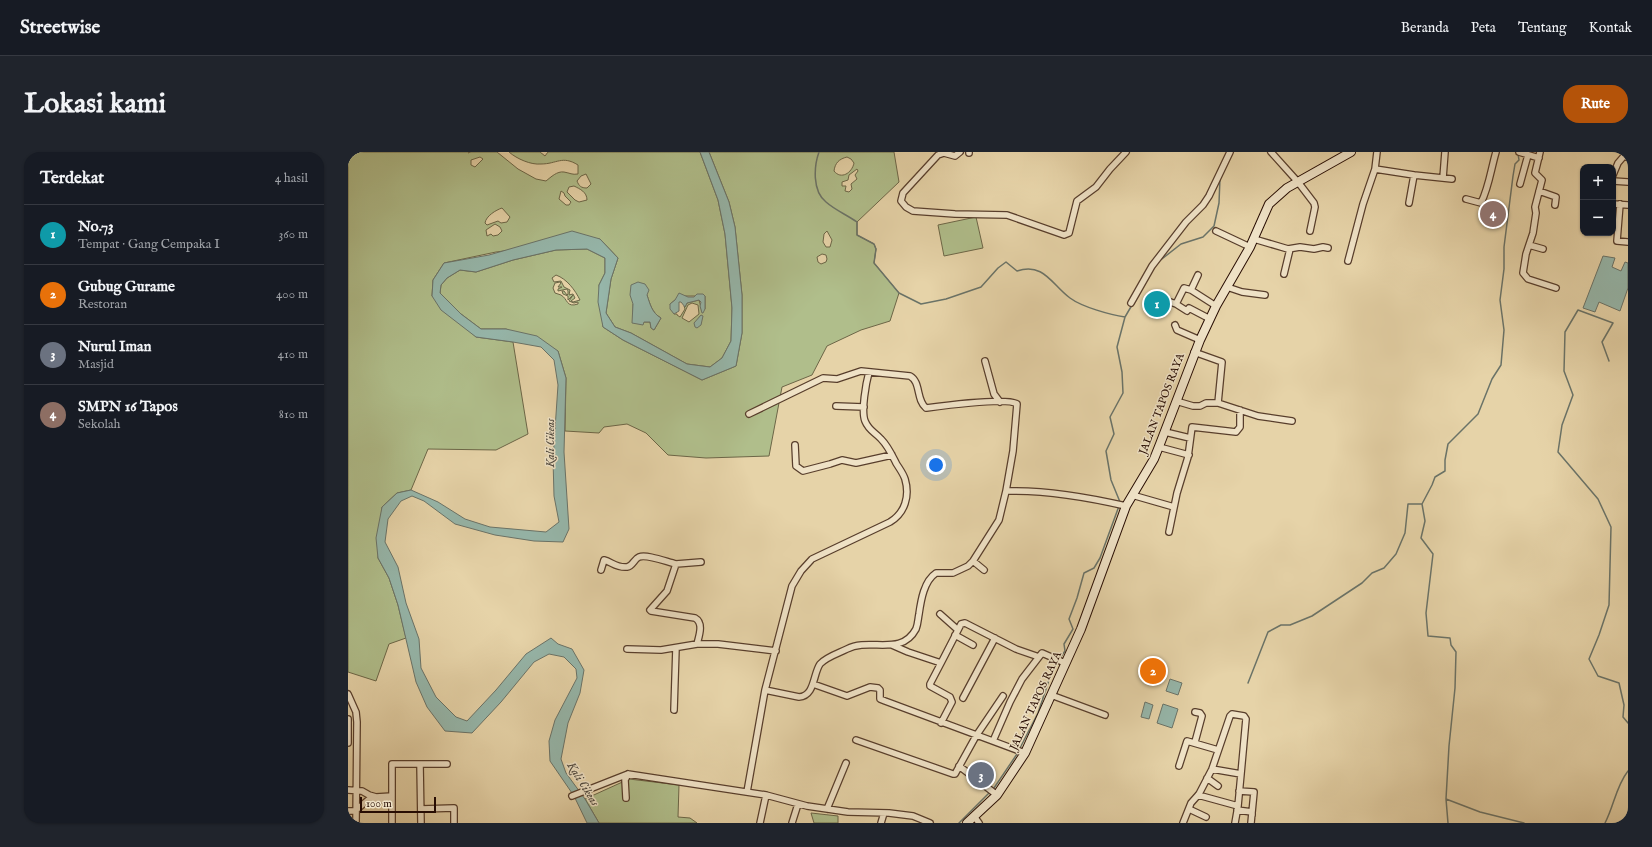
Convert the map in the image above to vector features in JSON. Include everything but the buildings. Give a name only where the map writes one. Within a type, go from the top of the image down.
[{"type":"main road","name":"JALAN TAPOS RAYA","points":[[967,823],[976,820],[997,795],[1025,753],[1051,696],[1061,661],[1081,629],[1120,505],[1132,495],[1154,458],[1194,352],[1216,306],[1250,247],[1269,204],[1282,192],[1351,152]]},
{"type":"street","points":[[960,152],[955,156],[944,153],[938,155],[903,192],[901,201],[906,207],[913,211],[931,213],[1007,215],[1064,235],[1069,233],[1078,201],[1096,187],[1126,152]]},
{"type":"street","points":[[1132,303],[1152,266],[1186,222],[1207,200],[1230,152]]},
{"type":"street","points":[[1271,152],[1298,182],[1315,206],[1310,231]]},
{"type":"street","points":[[1348,261],[1363,204],[1375,169],[1378,152]]},
{"type":"street","points":[[1443,178],[1445,152]]},
{"type":"street","points":[[1466,199],[1481,203],[1487,188],[1496,152]]},
{"type":"street","points":[[1519,152],[1528,156],[1539,155],[1535,173],[1542,179],[1535,207],[1536,213],[1534,226],[1524,263],[1523,275],[1528,279],[1556,288]]},
{"type":"street","points":[[1520,184],[1528,156]]},
{"type":"street","points":[[1616,168],[1624,156],[1628,156]]},
{"type":"street","points":[[1375,169],[1414,176],[1452,179]]},
{"type":"street","points":[[1409,203],[1414,176]]},
{"type":"street","points":[[1616,181],[1628,182]]},
{"type":"street","points":[[1539,191],[1556,197],[1557,199],[1555,205]]},
{"type":"street","points":[[1616,204],[1628,205]]},
{"type":"street","points":[[1620,204],[1617,241],[1628,242]]},
{"type":"street","points":[[1216,231],[1250,247]]},
{"type":"street","points":[[1254,239],[1290,249],[1300,247],[1314,249],[1321,247],[1328,248]]},
{"type":"street","points":[[1529,245],[1543,249]]},
{"type":"street","points":[[1284,274],[1290,249]]},
{"type":"street","points":[[1191,290],[1198,275]]},
{"type":"street","points":[[1227,287],[1242,292],[1265,295]]},
{"type":"street","points":[[1176,304],[1184,288],[1191,290],[1216,306]]},
{"type":"street","points":[[1162,299],[1176,304],[1187,311],[1189,308],[1210,319]]},
{"type":"street","points":[[1176,325],[1177,330],[1200,340]]},
{"type":"street","points":[[1194,352],[1221,361],[1222,366],[1218,404]]},
{"type":"street","points":[[985,361],[994,394],[1000,402]]},
{"type":"street","points":[[749,414],[818,380],[837,378],[855,372],[912,376],[922,403],[926,408],[980,402],[1016,402],[1018,406],[1013,451],[999,520],[968,566],[953,573],[939,572],[932,576],[927,582],[920,604],[917,627],[907,640],[892,645],[859,645],[850,647],[821,663],[808,694],[802,697],[765,690]]},
{"type":"street","points":[[747,792],[765,690],[792,586],[797,575],[806,564],[818,555],[890,522],[897,518],[903,511],[907,486],[904,477],[881,438],[869,429],[864,420],[864,407],[869,372]]},
{"type":"street","points":[[1176,401],[1193,406],[1200,406],[1206,403],[1218,404],[1265,417],[1292,421]]},
{"type":"street","points":[[836,406],[864,407]]},
{"type":"street","points":[[1169,532],[1174,507],[1189,454],[1192,427],[1195,426],[1236,432],[1240,427],[1240,410]]},
{"type":"street","points":[[1165,432],[1190,438]]},
{"type":"street","points":[[795,445],[796,466],[802,471],[842,460],[856,463],[892,455]]},
{"type":"street","points":[[1159,447],[1189,454]]},
{"type":"street","points":[[1006,491],[1037,492],[1090,498],[1120,505]]},
{"type":"street","points":[[1132,495],[1174,507]]},
{"type":"street","points":[[601,570],[604,560],[615,566],[627,566],[631,565],[637,558],[643,556],[676,564],[702,562]]},
{"type":"street","points":[[973,560],[984,570]]},
{"type":"street","points":[[676,564],[667,591],[650,610],[699,620],[700,624],[697,644]]},
{"type":"street","points":[[940,614],[958,630]]},
{"type":"street","points":[[941,723],[952,702],[950,697],[930,686],[930,684],[962,624],[965,623],[1016,649],[1039,657]]},
{"type":"street","points":[[955,635],[973,646]]},
{"type":"street","points":[[963,698],[996,638]]},
{"type":"street","points":[[627,649],[662,650],[697,644],[718,644],[776,651]]},
{"type":"street","points":[[892,645],[941,663]]},
{"type":"street","points":[[674,710],[676,648]]},
{"type":"street","points":[[993,741],[1022,679],[1042,653],[1061,661]]},
{"type":"street","points":[[813,684],[847,696],[870,687],[878,688],[880,690],[880,699],[941,723],[1025,753]]},
{"type":"street","points":[[348,694],[356,717],[356,823]]},
{"type":"street","points":[[856,740],[952,774],[957,772],[976,736],[1003,696]]},
{"type":"street","points":[[1051,696],[1105,716]]},
{"type":"street","points":[[1195,712],[1200,713],[1202,716],[1195,742]]},
{"type":"street","points":[[1183,823],[1192,803],[1198,796],[1212,769],[1231,715],[1244,716],[1246,719],[1235,823]]},
{"type":"street","points":[[348,719],[348,743]]},
{"type":"street","points":[[1179,766],[1186,742],[1188,740],[1218,750]]},
{"type":"street","points":[[827,809],[846,763]]},
{"type":"street","points":[[392,823],[392,764],[447,764]]},
{"type":"street","points":[[420,764],[421,823]]},
{"type":"street","points":[[959,766],[997,795]]},
{"type":"street","points":[[1212,769],[1241,774]]},
{"type":"street","points":[[626,798],[625,780],[628,774]]},
{"type":"street","points":[[572,796],[628,774],[766,795],[798,804],[827,809],[848,812],[884,813],[913,816],[930,823]]},
{"type":"street","points":[[1207,778],[1218,786]]},
{"type":"street","points":[[348,790],[362,791],[376,797],[392,798]]},
{"type":"street","points":[[1239,791],[1254,792],[1251,823]]},
{"type":"street","points":[[760,823],[766,795]]},
{"type":"street","points":[[1198,796],[1252,812],[1251,823]]},
{"type":"street","points":[[348,810],[355,811],[368,800],[392,798]]},
{"type":"street","points":[[792,823],[798,804]]},
{"type":"street","points":[[421,809],[454,808],[454,823]]},
{"type":"street","points":[[1189,809],[1206,817]]},
{"type":"street","points":[[881,823],[884,813]]},
{"type":"street","points":[[910,823],[913,816]]},
{"type":"green space","points":[[348,152],[497,152],[518,169],[536,179],[546,181],[559,172],[578,174],[578,165],[563,160],[547,164],[533,164],[512,155],[509,152],[540,152],[545,156],[548,152],[700,152],[718,200],[725,234],[732,308],[731,341],[722,358],[710,367],[687,364],[631,333],[615,327],[606,313],[611,279],[618,258],[600,239],[496,252],[444,263],[433,280],[432,296],[476,337],[513,342],[528,434],[496,450],[428,449],[411,490],[397,493],[382,507],[378,558],[389,578],[398,605],[406,638],[389,644],[376,681],[348,672]],"holes":[[[480,157],[483,159],[475,167],[471,165],[471,160]],[[586,174],[591,184],[587,188],[583,188],[577,181],[581,176]],[[574,186],[584,193],[587,200],[579,202],[567,192],[569,187]],[[561,191],[571,202],[569,205],[566,205],[559,199]],[[502,208],[510,217],[507,222],[501,223],[498,221],[487,225],[485,223],[487,218]],[[495,224],[500,227],[502,231],[498,235],[493,236],[491,234],[487,236],[486,230]],[[647,295],[653,311],[661,318],[654,330],[651,328],[650,322],[644,322],[633,312],[633,304]],[[685,296],[705,296],[705,309],[702,311],[699,300],[687,303],[685,307],[684,306],[685,309],[680,317],[677,314],[674,314],[670,304]],[[692,303],[698,305],[699,314],[689,322],[682,318],[688,305]]]},
{"type":"green space","points":[[709,152],[894,152],[899,182],[857,222],[857,235],[874,244],[876,249],[874,263],[899,293],[890,321],[861,330],[827,346],[812,375],[782,387],[769,456],[706,458],[668,455],[646,433],[627,424],[604,427],[599,433],[565,431],[566,378],[558,351],[506,329],[481,329],[461,314],[440,293],[441,285],[447,278],[460,270],[476,272],[513,260],[556,250],[587,249],[605,258],[605,273],[599,285],[603,327],[623,340],[702,380],[736,366],[742,333],[742,295],[735,227],[729,202]],"holes":[[[847,157],[854,163],[849,172],[840,175],[834,171],[835,166]],[[857,169],[858,171],[855,175],[857,179],[851,184],[852,189],[849,192],[845,191],[846,186],[842,186],[842,182],[848,180],[849,175]],[[827,231],[832,240],[830,247],[826,247],[823,242],[824,234]],[[822,254],[826,255],[826,262],[821,264],[818,262],[817,257]],[[556,275],[564,279],[580,300],[573,302],[571,301],[575,298],[573,294],[569,295],[570,290],[564,287],[561,281],[554,282],[552,278]],[[560,282],[561,283],[558,287],[562,287],[558,289],[558,291],[567,289],[568,294],[567,295],[564,291],[562,291],[563,294],[568,296],[568,300],[573,295],[569,301],[574,303],[578,302],[578,304],[569,304],[561,295],[555,293],[553,288],[555,283]]]},
{"type":"green space","points":[[976,217],[983,248],[944,256],[938,225]]},
{"type":"green space","points":[[629,779],[679,785],[678,817],[690,818],[697,823],[599,823],[585,799]]},
{"type":"green space","points":[[811,813],[838,816],[838,823],[814,823]]},
{"type":"water","points":[[700,152],[709,152],[729,202],[735,227],[742,295],[742,333],[736,366],[702,380],[623,340],[603,327],[598,302],[599,285],[605,273],[605,258],[587,249],[556,250],[513,260],[476,272],[460,270],[447,278],[441,285],[440,293],[461,314],[481,329],[506,329],[537,336],[558,351],[566,378],[564,452],[569,529],[563,542],[534,541],[495,535],[455,524],[424,501],[412,496],[401,501],[388,519],[385,542],[398,567],[406,603],[419,639],[421,668],[436,697],[456,717],[467,721],[496,690],[526,654],[551,638],[558,644],[572,649],[584,670],[580,693],[568,723],[561,759],[566,773],[585,799],[599,823],[587,823],[574,796],[550,761],[549,741],[555,720],[577,678],[576,669],[564,657],[549,654],[534,662],[501,702],[472,733],[445,731],[427,707],[416,682],[398,605],[389,578],[378,558],[376,538],[382,507],[397,493],[411,490],[438,502],[465,519],[490,527],[546,532],[559,522],[554,496],[553,459],[558,385],[554,360],[541,347],[476,337],[441,310],[432,296],[433,280],[444,263],[489,255],[572,231],[600,239],[618,258],[611,279],[606,313],[615,327],[631,333],[687,364],[710,367],[722,358],[731,341],[732,308],[725,234],[718,200]]},
{"type":"water","points":[[1603,256],[1615,258],[1612,267],[1621,271],[1625,262],[1628,263],[1628,288],[1620,311],[1599,302],[1595,312],[1583,308]]},
{"type":"water","points":[[638,282],[645,284],[649,290],[647,295],[650,305],[655,314],[661,318],[654,330],[651,328],[650,322],[644,322],[643,325],[632,323],[633,304],[630,295],[631,285]]},
{"type":"water","points":[[679,293],[688,297],[703,294],[705,296],[705,309],[703,313],[700,306],[701,302],[699,300],[687,303],[685,307],[681,302],[679,302],[679,311],[674,314],[670,309],[670,304],[675,300]]},
{"type":"water","points":[[701,315],[703,316],[701,325],[697,328],[695,327],[694,323]]},
{"type":"water","points":[[1170,679],[1182,683],[1178,695],[1166,691]]},
{"type":"water","points":[[1145,702],[1153,705],[1149,719],[1141,717]]},
{"type":"water","points":[[1163,704],[1178,709],[1172,728],[1157,723]]},
{"type":"waterway","points":[[819,152],[815,171],[818,192],[821,197],[833,208],[857,222],[857,235],[874,244],[876,249],[874,263],[899,293],[921,304],[946,299],[981,287],[998,268],[1006,262],[1017,271],[1026,269],[1041,272],[1075,301],[1089,307],[1125,317]]},
{"type":"waterway","points":[[1248,683],[1268,632],[1281,625],[1290,625],[1312,616],[1362,583],[1372,573],[1384,568],[1396,554],[1405,533],[1408,504],[1422,504],[1435,477],[1445,471],[1445,460],[1448,444],[1478,414],[1492,379],[1501,365],[1504,330],[1500,300],[1504,269],[1504,247],[1515,164],[1519,160],[1518,154]]},
{"type":"waterway","points":[[1158,262],[1181,244],[1203,237],[1214,226],[1219,203],[1220,178]]},
{"type":"waterway","points":[[1120,502],[1111,480],[1106,451],[1114,434],[1110,417],[1123,393],[1122,372],[1117,347],[1125,317],[1132,305]]},
{"type":"waterway","points":[[1609,361],[1602,342],[1613,323],[1578,310],[1565,332],[1564,371],[1573,395],[1562,425],[1558,452],[1598,499],[1611,527],[1609,605],[1589,659],[1598,676],[1619,683],[1624,705],[1623,717],[1628,723]]},
{"type":"waterway","points":[[1422,504],[1425,521],[1421,538],[1433,554],[1426,613],[1428,636],[1450,638],[1451,645],[1456,652],[1455,688],[1449,746],[1446,799],[1448,823]]},
{"type":"waterway","points":[[1060,658],[1065,651],[1064,644],[1073,629],[1069,619],[1084,573],[1094,568],[1100,558],[1119,506]]},
{"type":"waterway","points":[[1020,748],[1038,713],[1053,668],[1058,661]]},
{"type":"waterway","points":[[994,788],[1017,754]]},
{"type":"waterway","points":[[1605,823],[1621,783],[1628,771]]},
{"type":"waterway","points":[[959,823],[990,792]]},
{"type":"waterway","points":[[1446,799],[1480,812],[1524,823]]},
{"type":"place","name":"SMPN 16 Tapos","points":[[1493,214]]},
{"type":"place","name":"No.73","points":[[1157,304]]},
{"type":"place","name":"Gubug Gurame","points":[[1153,671]]},
{"type":"place","name":"Nurul Iman","points":[[981,775]]},
{"type":"water label","name":"Kali Cikeas","points":[[550,443]]},
{"type":"water label","name":"Kali Cikeas","points":[[583,784]]}]
